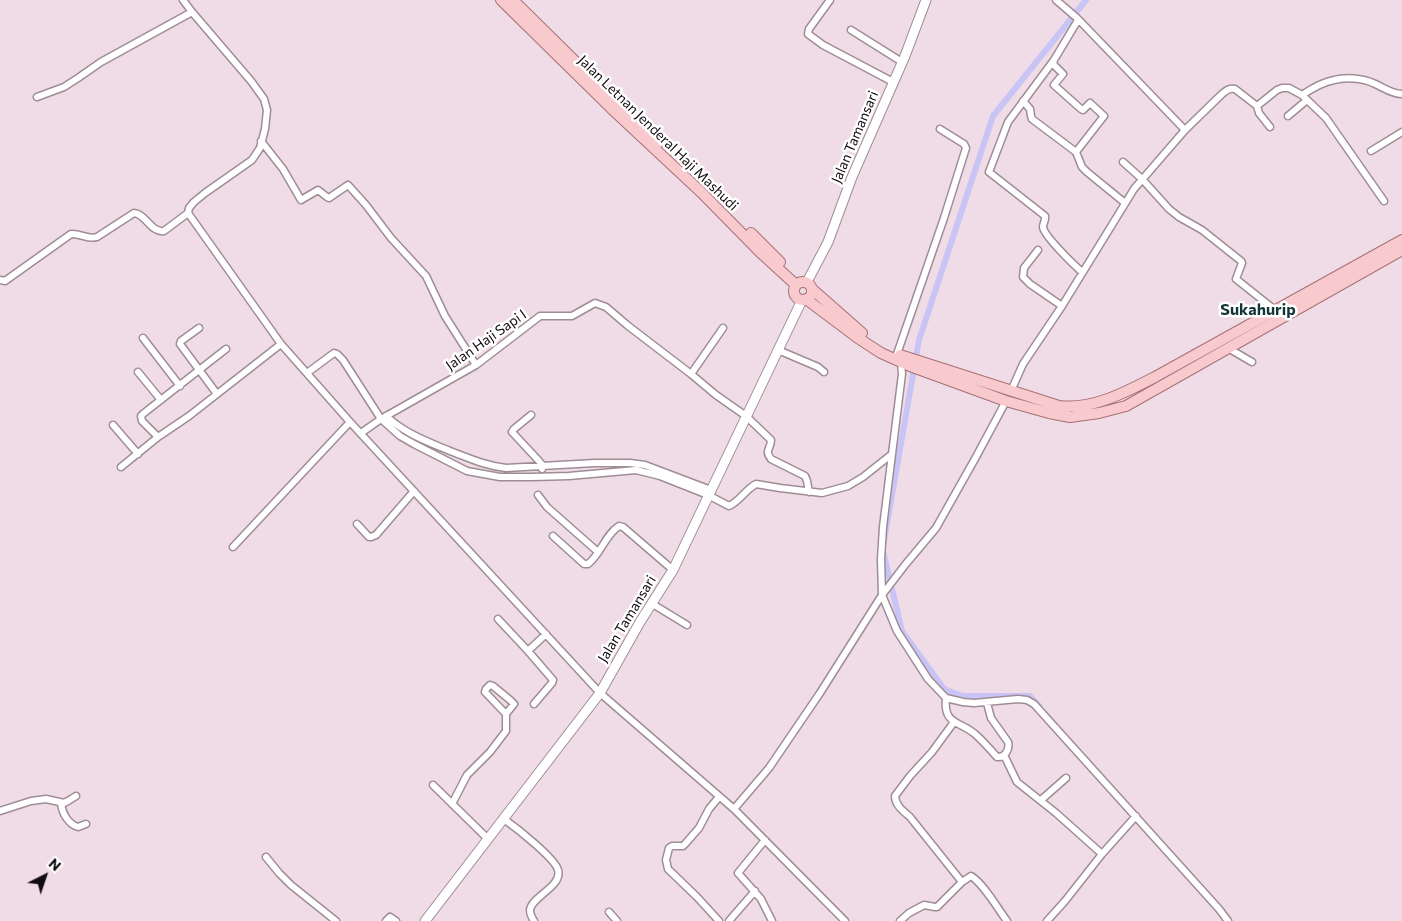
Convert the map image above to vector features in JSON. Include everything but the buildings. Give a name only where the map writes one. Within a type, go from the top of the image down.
[{"type":"main road","name":"Jalan Letnan Jenderal Haji Mashudi","points":[[501,0],[550,43],[804,285],[872,342],[902,359]]},
{"type":"main road","name":"Jalan Letnan Jenderal Haji Mashudi","points":[[513,0],[550,43]]},
{"type":"main road","name":"Jalan Tamansari","points":[[804,285],[828,242],[852,177],[902,62],[926,0]]},
{"type":"main road","name":"Jalan Letnan Jenderal Haji Mashudi","points":[[1176,371],[1228,348],[1287,309],[1402,240]]},
{"type":"main road","name":"Jalan Letnan Jenderal Haji Mashudi","points":[[804,299],[880,353],[1008,396],[1049,413],[1099,413],[1126,406],[1176,371],[1275,310],[1287,309],[1402,250]]},
{"type":"main road","points":[[804,285],[811,295],[804,299],[796,296],[794,289],[804,285]]},
{"type":"main road","name":"Jalan Tamansari","points":[[425,921],[600,693],[651,603],[673,570],[804,299]]},
{"type":"street","points":[[0,280],[5,280],[71,234],[92,239],[98,237],[134,213],[138,213],[159,232],[164,230],[188,213],[189,208],[199,198],[220,181],[252,160],[260,148],[267,110],[264,100],[183,0]]},
{"type":"street","points":[[830,0],[808,29],[808,34],[823,45],[893,82]]},
{"type":"street","points":[[1056,0],[1064,2],[1069,12],[1185,130]]},
{"type":"street","points":[[37,97],[64,87],[101,62],[192,12]]},
{"type":"street","points":[[1077,19],[1054,60],[1005,127],[989,172],[1045,216],[1044,231],[1052,242],[1082,272]]},
{"type":"street","points":[[851,30],[902,62]]},
{"type":"street","points":[[1054,60],[1053,64],[1064,74],[1054,84],[1055,87],[1081,109],[1083,110],[1090,104],[1104,116],[1076,152]]},
{"type":"street","points":[[1288,116],[1309,91],[1334,79],[1372,82],[1392,92],[1402,94]]},
{"type":"street","points":[[1257,106],[1282,88],[1288,88],[1305,98],[1326,118],[1384,201]]},
{"type":"street","points":[[734,809],[769,768],[884,593],[936,528],[1008,396],[1022,364],[1062,306],[1134,189],[1185,130],[1228,89],[1235,89],[1257,106],[1259,113],[1270,126]]},
{"type":"street","points":[[1023,101],[1030,109],[1032,119],[1076,152],[1082,167],[1125,203]]},
{"type":"street","points":[[940,129],[964,144],[966,148],[902,359],[902,374],[883,527],[882,559],[884,593],[897,631],[928,679],[946,698],[963,702],[987,703],[1018,698],[1034,704],[1228,921]]},
{"type":"street","points":[[1371,151],[1402,132]]},
{"type":"street","points":[[261,141],[283,169],[302,200],[318,190],[329,198],[348,185],[391,238],[426,276],[446,316],[476,365]]},
{"type":"street","points":[[1122,162],[1174,213],[1202,230],[1241,261],[1236,279],[1275,310]]},
{"type":"street","points":[[188,213],[281,344],[350,422],[600,693],[734,809],[845,921]]},
{"type":"street","points":[[1038,250],[1025,265],[1023,277],[1062,306]]},
{"type":"street","name":"Jalan Haji Sapi I","points":[[361,433],[384,417],[476,365],[540,316],[572,316],[595,303],[606,307],[716,395],[746,416],[771,440],[767,452],[771,459],[805,476],[809,492]]},
{"type":"street","points":[[198,328],[179,343],[217,394]]},
{"type":"street","points":[[691,374],[723,328]]},
{"type":"street","points":[[142,338],[180,386]]},
{"type":"street","points":[[121,467],[281,344]]},
{"type":"street","points":[[1228,348],[1252,362]]},
{"type":"street","points":[[158,438],[142,420],[141,416],[226,349]]},
{"type":"street","points":[[778,350],[818,367],[824,372]]},
{"type":"street","points":[[307,373],[334,353],[337,354],[400,436],[467,471],[500,477],[569,476],[636,470],[710,493]]},
{"type":"street","points":[[138,372],[161,400]]},
{"type":"street","points":[[531,415],[512,432],[543,466]]},
{"type":"street","points":[[384,417],[417,438],[483,464],[506,468],[595,462],[644,465],[710,493],[729,506],[756,484],[822,493],[848,486],[863,477],[892,454]]},
{"type":"street","points":[[233,547],[350,422]]},
{"type":"street","points":[[113,425],[138,454]]},
{"type":"street","points":[[538,476],[543,466]]},
{"type":"street","points":[[357,524],[371,538],[376,535],[414,491]]},
{"type":"street","points":[[538,495],[547,507],[598,552]]},
{"type":"street","points":[[553,536],[584,564],[588,564],[616,528],[619,526],[623,527],[673,570]]},
{"type":"street","points":[[651,603],[687,625]]},
{"type":"street","points":[[498,619],[552,680],[552,683],[534,704]]},
{"type":"street","points":[[528,651],[546,634]]},
{"type":"street","points":[[452,804],[467,775],[490,752],[506,731],[506,714],[514,704],[492,685],[485,692],[506,714]]},
{"type":"street","points":[[946,698],[946,710],[954,722],[974,732],[996,757],[1000,757],[1004,755],[1009,746],[989,714],[987,703]]},
{"type":"street","points":[[954,722],[932,752],[894,796],[894,800],[962,882]]},
{"type":"street","points":[[1004,755],[1017,782],[1041,800],[1102,854]]},
{"type":"street","points":[[1041,800],[1066,778]]},
{"type":"street","points":[[433,785],[488,839]]},
{"type":"street","points":[[0,811],[31,801],[46,799],[61,803],[76,796]]},
{"type":"street","points":[[718,921],[668,869],[666,860],[669,848],[686,844],[719,797]]},
{"type":"street","points":[[61,803],[63,814],[72,825],[78,827],[86,824]]},
{"type":"street","points":[[1047,921],[1136,816]]},
{"type":"street","points":[[504,818],[529,838],[558,868],[557,880],[531,906],[530,914],[534,921]]},
{"type":"street","points":[[764,840],[738,872],[761,899],[772,921]]},
{"type":"street","points":[[266,857],[291,885],[336,921]]},
{"type":"street","points":[[900,921],[909,913],[924,905],[930,905],[935,908],[970,876],[980,883],[1006,921]]},
{"type":"street","points":[[729,921],[754,891]]},
{"type":"street","points":[[609,912],[617,921]]},
{"type":"street","points":[[386,921],[390,917],[396,921]]},
{"type":"waterway","points":[[884,541],[919,340],[993,116],[1086,0]]},
{"type":"waterway","points":[[883,551],[902,631],[944,689],[962,696],[1030,696],[1039,706]]},
{"type":"district","name":"Sukahurip","points":[[1258,310]]}]
